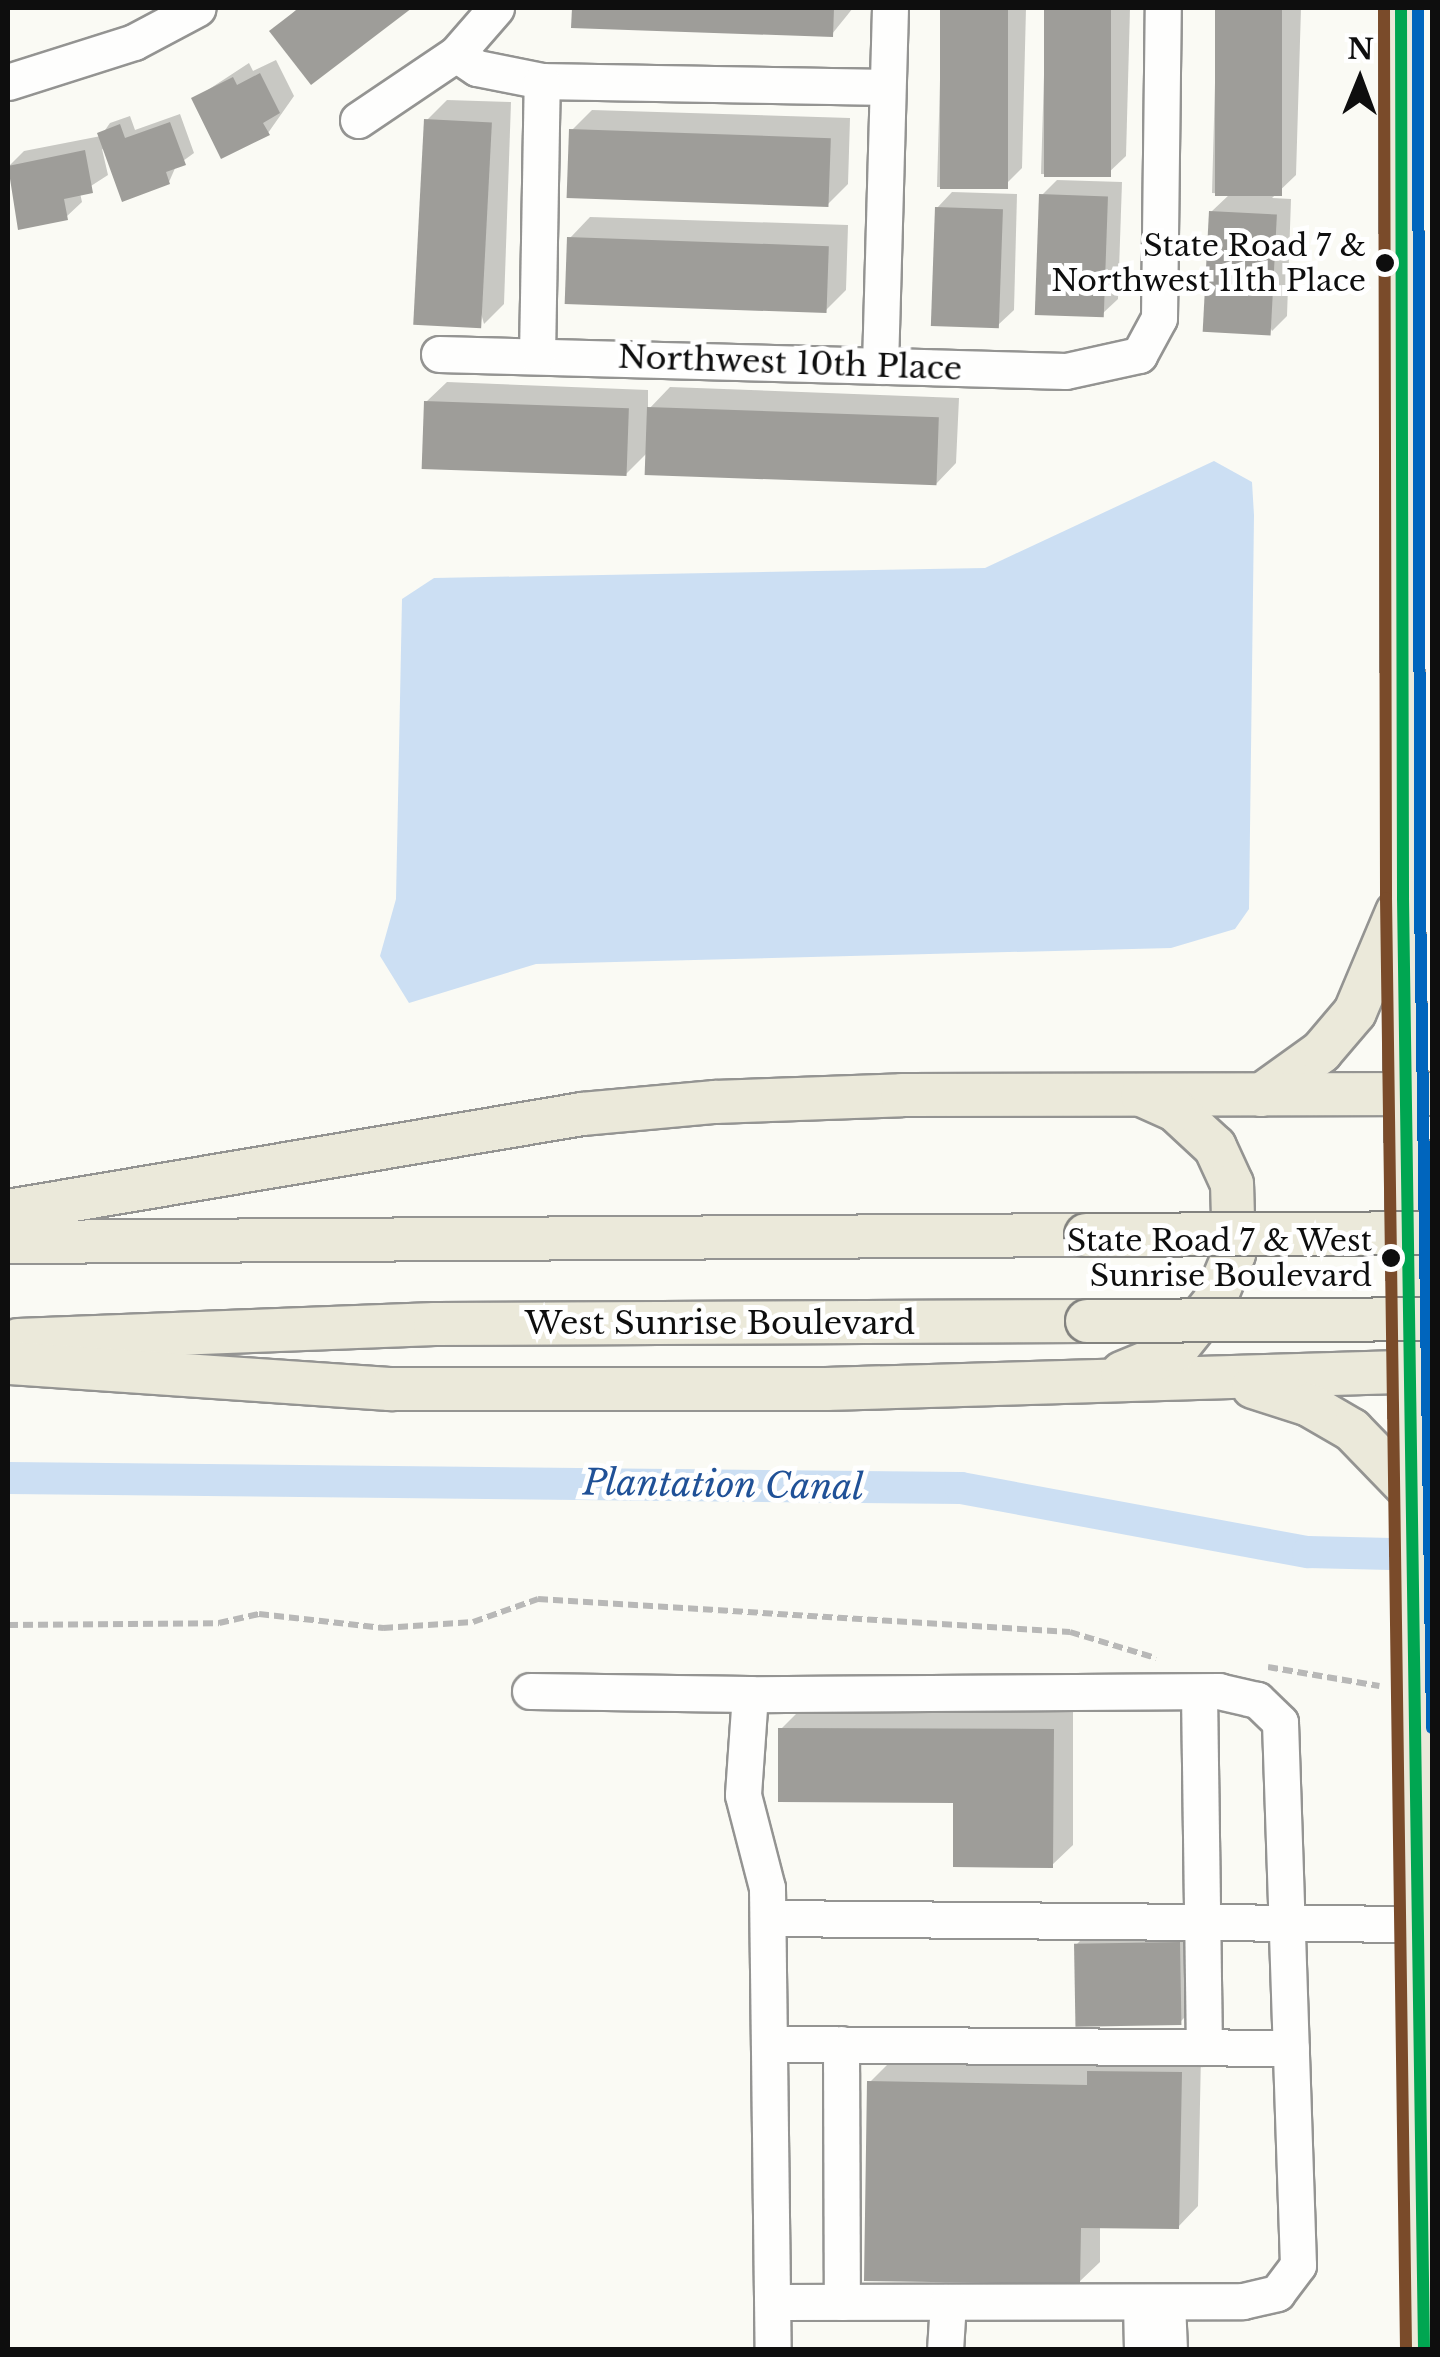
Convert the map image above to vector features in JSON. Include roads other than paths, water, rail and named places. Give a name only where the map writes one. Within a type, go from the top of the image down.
[{"type":"main road","points":[[1401,8],[1403,898],[1420,1094],[1421,1371],[1415,1496],[1424,2350]]},
{"type":"main road","points":[[1261,1094],[1321,1052],[1355,1012],[1403,898]]},
{"type":"main road","points":[[8,1211],[286,1169],[582,1114],[902,1094],[1420,1094]]},
{"type":"main road","points":[[1104,1381],[1175,1351],[1214,1302],[1234,1254],[1232,1184],[1215,1147],[1176,1110],[1142,1094]]},
{"type":"main road","points":[[8,1242],[1432,1234]]},
{"type":"main road","name":"West Sunrise Boulevard","points":[[8,1340],[434,1324],[1432,1319]]},
{"type":"main road","points":[[8,1363],[390,1389],[1104,1381],[1421,1371]]},
{"type":"main road","points":[[1225,1378],[1309,1405],[1352,1430],[1415,1496]]},
{"type":"street","points":[[20,80],[134,42],[198,8]]},
{"type":"street","points":[[358,120],[456,54],[496,8]]},
{"type":"street","points":[[880,366],[890,8]]},
{"type":"street","name":"Northwest 10th Place","points":[[439,354],[1066,371],[1139,355],[1159,318],[1162,8]]},
{"type":"street","points":[[456,54],[477,68],[542,80],[886,87]]},
{"type":"street","points":[[538,356],[542,80]]},
{"type":"street","points":[[530,1691],[1199,1692],[1257,1700],[1280,1722],[1298,2265],[1277,2292],[1242,2301],[773,2302]]},
{"type":"street","points":[[1199,1692],[1204,2047]]},
{"type":"street","points":[[750,1694],[743,1796],[768,1918],[773,2350]]},
{"type":"street","points":[[768,1918],[1286,1918],[1422,1924]]},
{"type":"street","points":[[771,2044],[1291,2048]]},
{"type":"street","points":[[840,2044],[842,2302]]},
{"type":"street","points":[[945,2350],[948,2302]]},
{"type":"street","points":[[1142,2350],[1154,2302]]},
{"type":"street","points":[[1154,2302],[1169,2350]]},
{"type":"water","points":[[1214,461],[1252,482],[1254,515],[1249,909],[1235,929],[1171,948],[536,964],[409,1003],[380,956],[396,899],[402,599],[434,578],[985,568]]},
{"type":"waterway","name":"Plantation Canal","points":[[8,1478],[961,1488],[1308,1552],[1432,1555]]},
{"type":"place","name":"State Road 7 & Northwest 11th Place","points":[[1385,263]]},
{"type":"place","name":"State Road 7 & West Sunrise Boulevard","points":[[1391,1258]]}]
